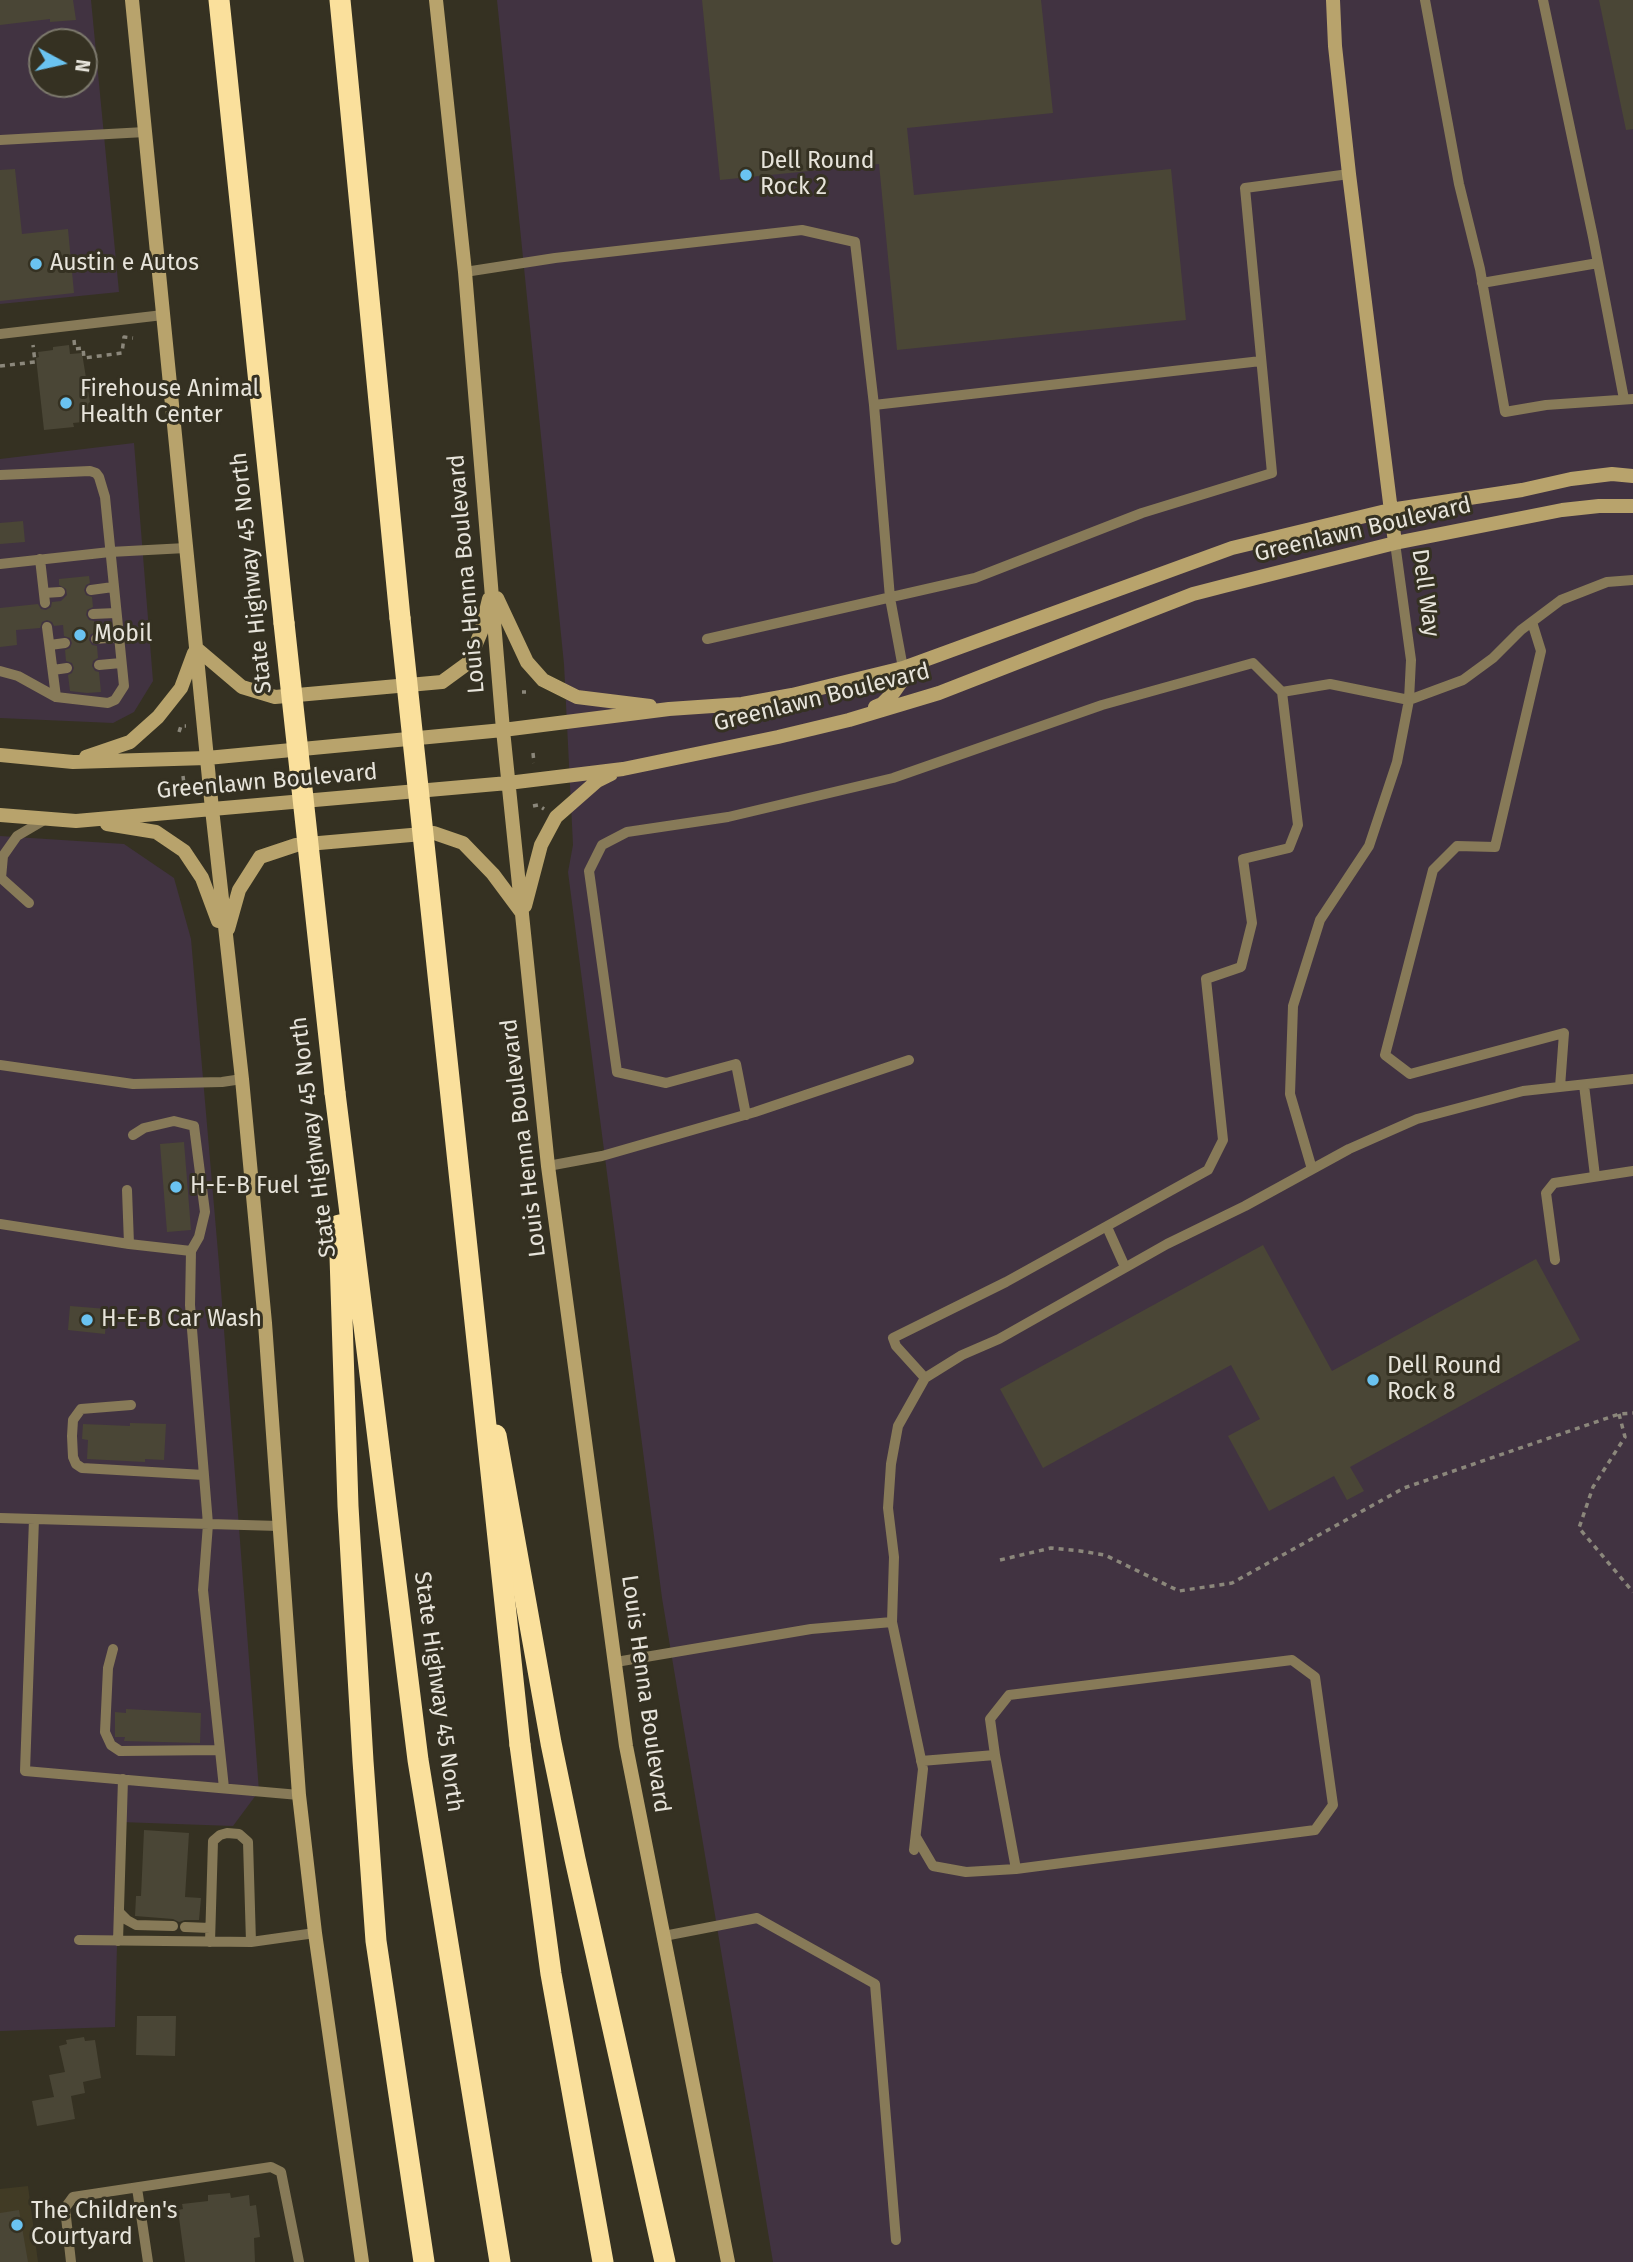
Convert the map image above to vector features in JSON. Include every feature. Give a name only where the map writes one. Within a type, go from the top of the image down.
[{"type":"highway","name":"State Highway 45 North","points":[[219,0],[335,1093],[418,1760],[500,2262]]},
{"type":"highway","points":[[340,0],[400,618],[520,1745],[551,1974],[603,2262]]},
{"type":"highway","points":[[346,62],[348,0]]},
{"type":"highway","points":[[335,1093],[348,1506],[376,1941],[424,2262]]},
{"type":"highway","points":[[474,1313],[551,1742],[665,2262]]},
{"type":"main road","points":[[132,0],[265,1323],[299,1795],[315,1933],[362,2262]]},
{"type":"main road","name":"Louis Henna Boulevard","points":[[436,0],[465,272],[508,783],[548,1166],[626,1746],[728,2262]]},
{"type":"main road","name":"Dell Way","points":[[1334,0],[1335,46],[1349,174],[1395,543]]},
{"type":"main road","name":"Greenlawn Boulevard","points":[[0,755],[73,761],[207,758],[503,730],[669,709],[742,704],[792,695],[903,668],[1232,548],[1390,510],[1522,490],[1571,479],[1612,474],[1633,476]]},
{"type":"main road","name":"Greenlawn Boulevard","points":[[0,815],[75,821],[508,783],[623,769],[849,720],[939,693],[1193,594],[1395,543],[1562,510],[1633,506]]},
{"type":"main road","points":[[196,648],[242,687],[275,697],[442,682],[468,663],[481,632],[492,587]]},
{"type":"main road","points":[[492,587],[527,662],[543,680],[577,696],[669,709]]},
{"type":"main road","points":[[73,761],[130,742],[158,717],[181,688],[196,648]]},
{"type":"main road","points":[[849,720],[882,704],[901,682],[903,668]]},
{"type":"main road","points":[[522,914],[541,845],[556,817],[597,781],[623,769]]},
{"type":"main road","points":[[75,821],[156,832],[184,851],[202,878],[225,939]]},
{"type":"main road","points":[[225,939],[239,890],[260,858],[296,845],[310,843],[434,833],[444,836],[463,843],[493,874],[522,914]]},
{"type":"lane","points":[[1425,0],[1505,412],[1546,405],[1629,399],[1543,0]]},
{"type":"lane","points":[[0,140],[145,132]]},
{"type":"lane","points":[[707,639],[975,578],[1143,513],[1272,473],[1245,188],[1349,174]]},
{"type":"lane","points":[[465,272],[568,257],[802,230],[855,242],[874,405],[890,598],[903,668]]},
{"type":"lane","points":[[1482,283],[1598,263]]},
{"type":"lane","points":[[0,334],[163,314]]},
{"type":"lane","points":[[874,405],[1261,361]]},
{"type":"lane","points":[[0,475],[90,471],[96,473],[103,485],[105,497],[124,686],[115,700],[108,703],[56,697],[26,680],[0,671]]},
{"type":"lane","name":"Dell Way","points":[[1312,1169],[1290,1094],[1293,1006],[1320,920],[1369,846],[1397,762],[1409,700],[1411,660],[1395,543]]},
{"type":"lane","points":[[0,564],[110,552],[186,548]]},
{"type":"lane","points":[[40,559],[44,598],[60,592]]},
{"type":"lane","points":[[1282,692],[1329,684],[1409,700],[1463,680],[1561,600],[1607,582],[1633,580]]},
{"type":"lane","points":[[91,590],[113,587]]},
{"type":"lane","points":[[93,614],[116,612]]},
{"type":"lane","points":[[1532,622],[1541,651],[1495,847],[1457,846],[1433,870],[1385,1055],[1410,1074],[1564,1034],[1560,1087]]},
{"type":"lane","points":[[47,627],[56,697]]},
{"type":"lane","points":[[96,639],[118,637]]},
{"type":"lane","points":[[50,645],[65,643]]},
{"type":"lane","points":[[99,665],[121,663]]},
{"type":"lane","points":[[746,1115],[736,1064],[666,1083],[617,1072],[589,871],[602,845],[627,832],[709,821],[894,778],[1102,705],[1253,663],[1282,692],[1298,825],[1289,848],[1243,859],[1252,923],[1241,967],[1206,979],[1223,1140],[1208,1170],[1006,1282],[893,1338],[896,1346],[925,1378]]},
{"type":"lane","points":[[53,670],[67,668]]},
{"type":"lane","points":[[29,903],[1,878],[3,856],[18,836],[46,819]]},
{"type":"lane","points":[[548,1166],[602,1156],[746,1115],[909,1060]]},
{"type":"lane","points":[[0,1065],[133,1084],[242,1079]]},
{"type":"lane","points":[[914,1850],[923,1769],[892,1622],[894,1557],[888,1508],[891,1464],[898,1426],[925,1378],[962,1355],[999,1339],[1125,1268],[1349,1149],[1417,1119],[1522,1091],[1633,1079]]},
{"type":"lane","points":[[1584,1084],[1595,1176]]},
{"type":"lane","points":[[132,1135],[144,1128],[174,1121],[194,1126],[205,1212],[199,1237],[191,1251],[190,1305],[208,1524],[203,1590],[224,1788]]},
{"type":"lane","points":[[1555,1260],[1546,1194],[1554,1183],[1633,1171]]},
{"type":"lane","points":[[127,1190],[129,1244]]},
{"type":"lane","points":[[0,1224],[191,1251]]},
{"type":"lane","points":[[1107,1227],[1125,1268]]},
{"type":"lane","points":[[131,1405],[81,1409],[73,1420],[76,1464],[82,1468],[204,1475]]},
{"type":"lane","points":[[0,1518],[279,1526]]},
{"type":"lane","points":[[34,1519],[25,1771],[299,1795]]},
{"type":"lane","points":[[616,1662],[811,1629],[892,1622]]},
{"type":"lane","points":[[113,1649],[108,1668],[105,1732],[110,1745],[120,1751],[220,1750]]},
{"type":"lane","points":[[916,1837],[933,1866],[966,1872],[1016,1869],[1315,1830],[1333,1805],[1315,1677],[1292,1660],[1009,1696],[990,1719],[1016,1869]]},
{"type":"lane","points":[[921,1761],[995,1755]]},
{"type":"lane","points":[[118,1941],[123,1779]]},
{"type":"lane","points":[[210,1942],[213,1841],[219,1835],[239,1834],[248,1842],[251,1942]]},
{"type":"lane","points":[[119,1912],[136,1925],[173,1926]]},
{"type":"lane","points":[[664,1936],[757,1918],[875,1984],[896,2240]]},
{"type":"lane","points":[[186,1927],[210,1928]]},
{"type":"lane","points":[[79,1940],[251,1942],[315,1933]]},
{"type":"lane","points":[[71,2262],[65,2208],[73,2197],[271,2167],[281,2172],[299,2262]]},
{"type":"lane","points":[[137,2188],[148,2262]]},
{"type":"path","points":[[74,340],[75,349],[83,348],[84,358],[122,353],[124,337],[133,338]]},
{"type":"path","points":[[0,366],[35,362],[33,344]]},
{"type":"path","points":[[175,722],[183,726],[179,732]]},
{"type":"path","points":[[183,774],[185,792]]},
{"type":"path","points":[[537,800],[536,806],[545,810]]},
{"type":"path","points":[[1000,1560],[1051,1548],[1080,1550],[1105,1555],[1179,1591],[1232,1583],[1404,1488],[1619,1414],[1633,1413]]},
{"type":"path","points":[[1619,1414],[1625,1437],[1593,1487],[1579,1528],[1633,1592]]},
{"type":"shaded area","points":[[0,0],[91,0],[94,28],[28,28],[28,98],[98,98],[98,73],[119,292],[0,304]]},
{"type":"shaded area","points":[[497,0],[1633,0],[1633,2262],[773,2262],[662,1598],[568,872],[573,845],[564,664]]},
{"type":"shaded area","points":[[134,443],[153,681],[134,712],[113,723],[0,718],[0,459]]},
{"type":"shaded area","points":[[0,836],[124,844],[174,878],[191,939],[259,1791],[233,1826],[120,1822],[115,2027],[0,2031]]},
{"type":"shaded area","name":"The Children's Courtyard","points":[[28,2186],[38,2262],[0,2262],[0,2189]]},
{"type":"building","points":[[0,0],[73,0],[76,20],[50,22],[50,19],[0,25]]},
{"type":"building","name":"Dell Round Rock 2","points":[[702,0],[1041,0],[1053,113],[907,128],[914,195],[1171,169],[1186,320],[897,350],[879,164],[720,180]]},
{"type":"building","points":[[1599,0],[1633,0],[1633,129],[1626,130]]},
{"type":"building","name":"Austin e Autos","points":[[15,169],[22,234],[68,229],[74,293],[0,301],[0,170]]},
{"type":"building","name":"Firehouse Animal Health Center","points":[[69,345],[70,354],[82,353],[93,421],[73,423],[74,427],[44,430],[36,358],[39,357],[38,352]]},
{"type":"building","points":[[23,521],[25,542],[0,544],[0,523]]},
{"type":"building","name":"Mobil","points":[[89,576],[90,583],[84,590],[86,595],[92,597],[93,607],[87,610],[86,615],[89,620],[94,621],[95,632],[90,635],[89,640],[92,645],[97,646],[98,658],[93,661],[92,666],[99,672],[101,692],[87,693],[70,691],[68,675],[74,668],[72,663],[66,661],[65,650],[70,648],[72,643],[70,638],[64,636],[63,625],[54,626],[47,620],[42,622],[40,628],[16,630],[17,645],[0,647],[0,608],[38,604],[41,609],[46,610],[51,607],[52,602],[61,601],[67,595],[66,589],[59,585],[59,579]]},
{"type":"building","name":"H-E-B Fuel","points":[[184,1142],[191,1230],[167,1232],[160,1144]]},
{"type":"building","name":"Dell Round Rock 8","points":[[1263,1245],[1332,1371],[1536,1259],[1580,1340],[1350,1467],[1364,1491],[1347,1500],[1334,1476],[1269,1511],[1228,1436],[1260,1419],[1231,1365],[1043,1468],[1000,1389]]},
{"type":"building","name":"H-E-B Car Wash","points":[[70,1306],[107,1309],[105,1334],[68,1330]]},
{"type":"building","points":[[130,1423],[166,1424],[164,1460],[145,1459],[145,1462],[87,1459],[88,1440],[82,1439],[83,1424],[130,1426]]},
{"type":"building","points":[[126,1709],[201,1713],[200,1743],[124,1741],[125,1737],[115,1737],[115,1712],[126,1713]]},
{"type":"building","points":[[144,1830],[189,1833],[185,1897],[201,1898],[199,1920],[179,1922],[173,1919],[135,1916],[136,1896],[141,1896]]},
{"type":"building","points":[[137,2016],[176,2016],[175,2056],[136,2055]]},
{"type":"building","points":[[84,2037],[85,2041],[95,2040],[101,2078],[83,2082],[85,2093],[71,2096],[75,2119],[37,2126],[32,2101],[54,2097],[49,2075],[65,2072],[59,2046],[67,2044],[66,2040]]},
{"type":"building","points":[[230,2193],[231,2198],[249,2195],[250,2206],[256,2205],[260,2237],[254,2238],[255,2262],[185,2262],[178,2210],[183,2209],[182,2204],[208,2201],[208,2195]]},
{"type":"building","points":[[19,2210],[28,2262],[0,2262],[0,2213]]},
{"type":"place","name":"Dell Round Rock 2","points":[[746,175]]},
{"type":"place","name":"Austin e Autos","points":[[36,264]]},
{"type":"place","name":"Firehouse Animal Health Center","points":[[66,403]]},
{"type":"place","name":"Mobil","points":[[80,635]]},
{"type":"place","name":"H-E-B Fuel","points":[[176,1187]]},
{"type":"place","name":"H-E-B Car Wash","points":[[87,1320]]},
{"type":"place","name":"Dell Round Rock 8","points":[[1373,1380]]},
{"type":"place","name":"The Children's Courtyard","points":[[17,2225]]}]
